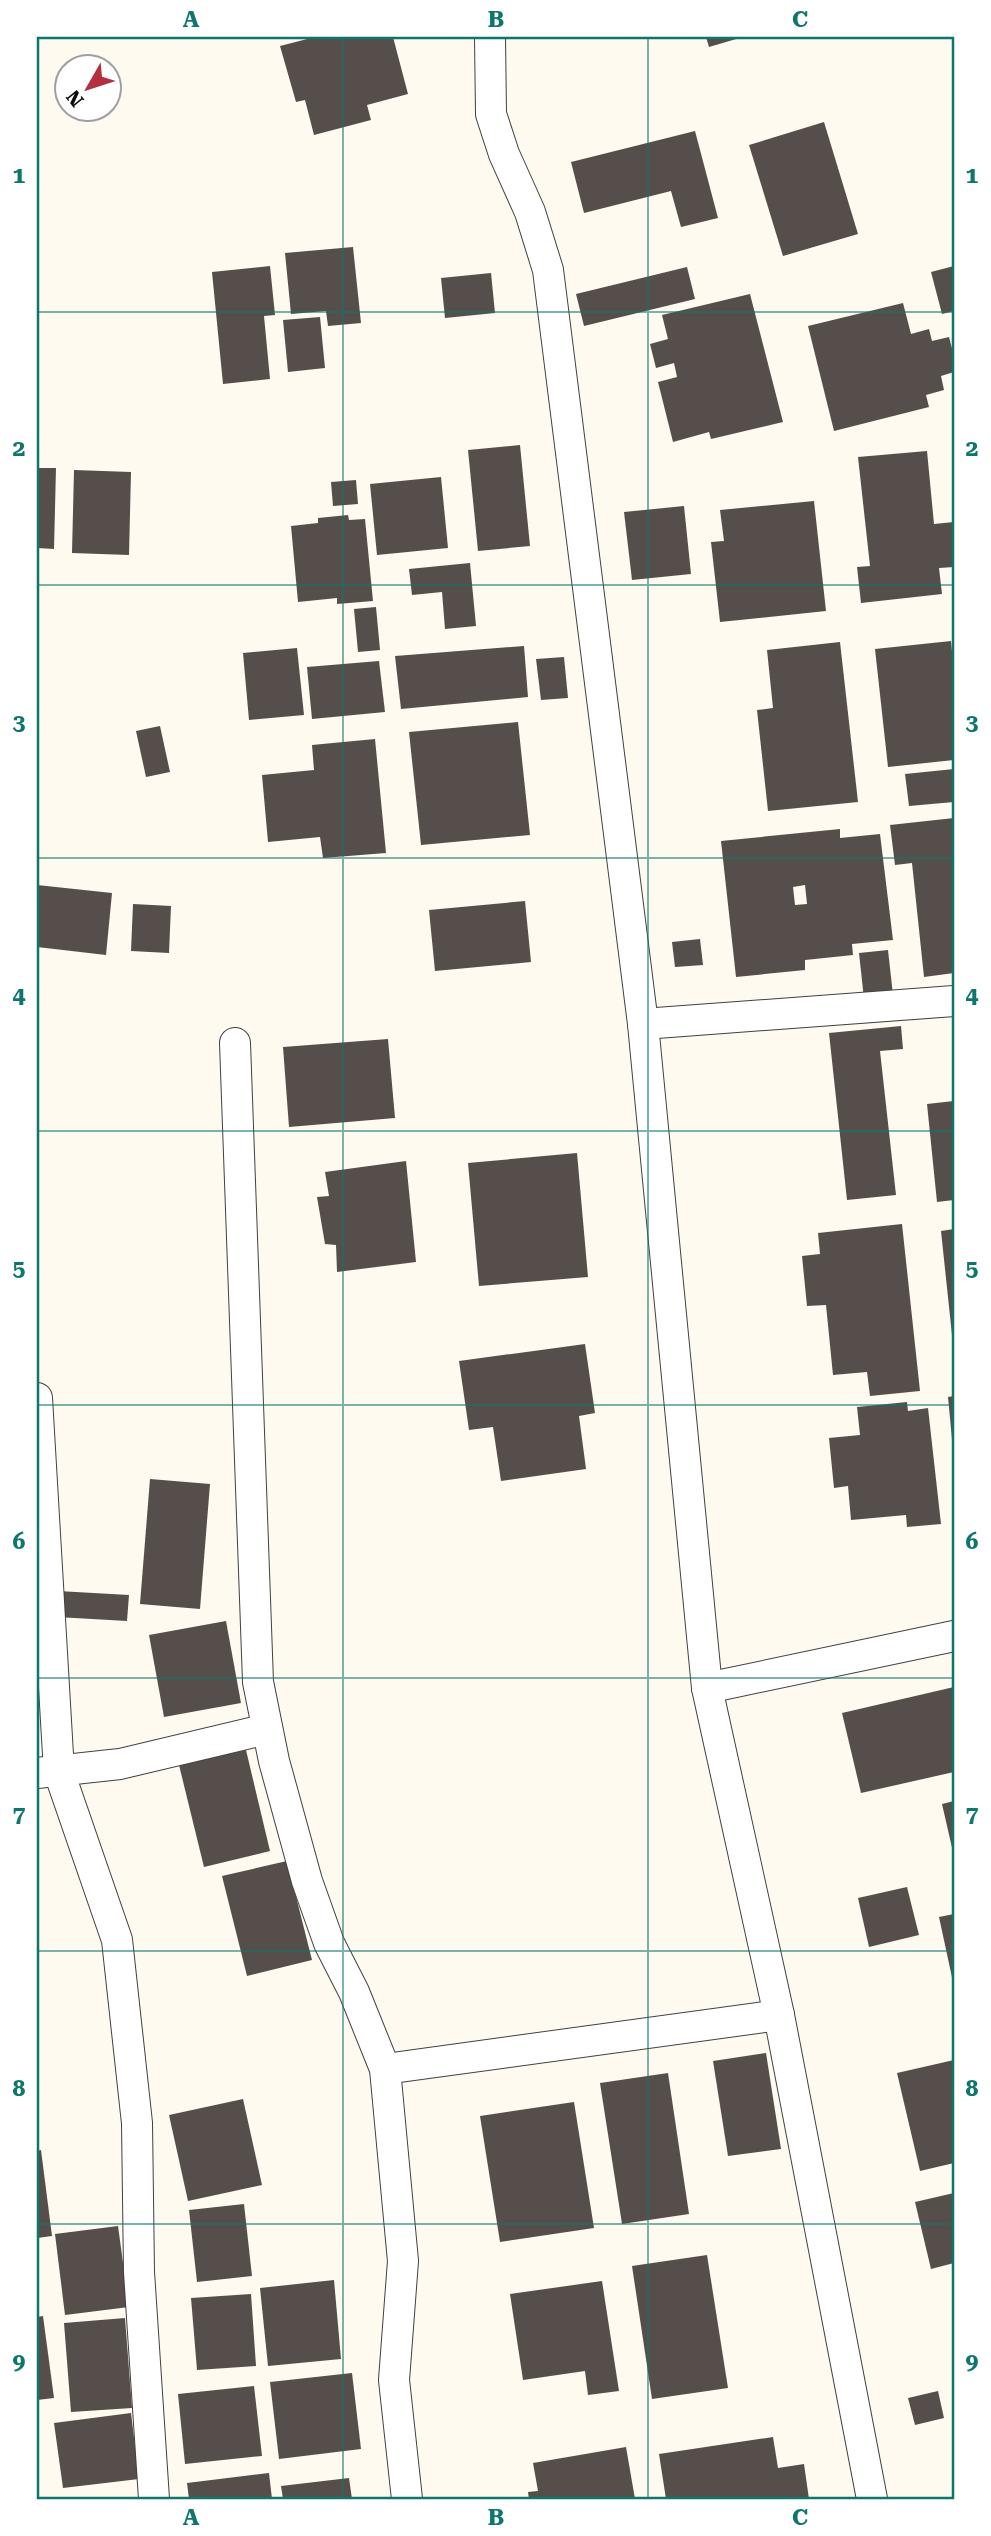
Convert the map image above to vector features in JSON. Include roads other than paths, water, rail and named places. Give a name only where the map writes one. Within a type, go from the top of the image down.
[{"type":"street","points":[[490,37],[491,114],[504,154],[530,212],[548,270],[643,1024],[707,1688],[779,2015],[872,2499]]},
{"type":"street","points":[[643,1024],[954,1001]]},
{"type":"street","points":[[235,1043],[257,1682],[306,1881],[329,1943],[354,1992],[385,2069],[403,2260],[394,2380],[407,2499]]},
{"type":"street","points":[[37,1398],[48,1773],[117,1940],[136,2123],[139,2272],[154,2499]]},
{"type":"street","points":[[707,1688],[954,1636]]},
{"type":"street","points":[[48,1773],[120,1764],[267,1729]]},
{"type":"street","points":[[385,2069],[779,2015]]}]
